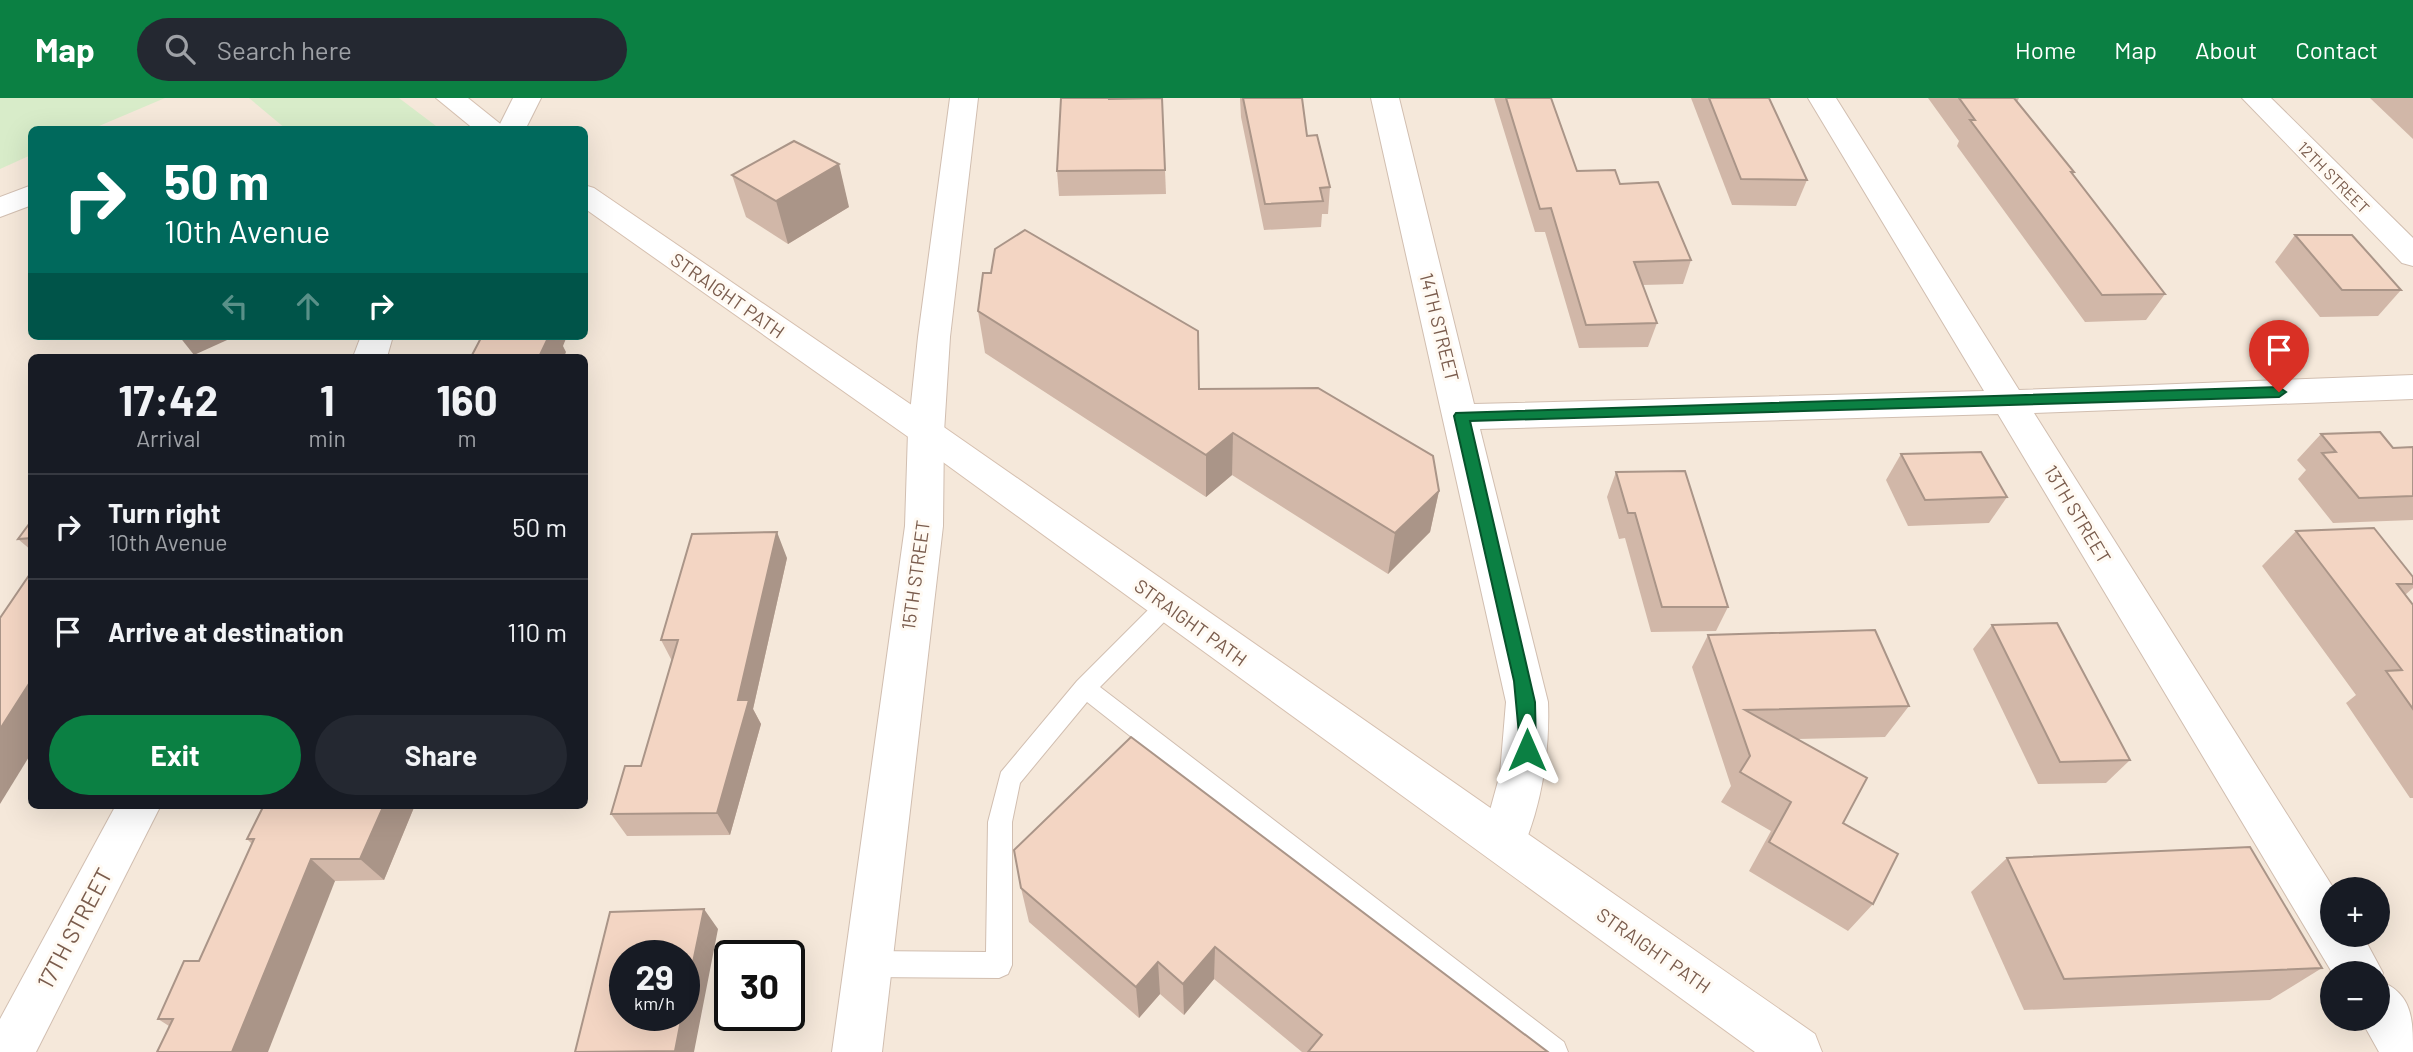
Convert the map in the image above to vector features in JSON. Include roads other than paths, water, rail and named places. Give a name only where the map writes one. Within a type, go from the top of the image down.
[{"type":"street","points":[[450,98],[488,126]]},
{"type":"street","points":[[513,126],[527,98]]},
{"type":"street","name":"15TH STREET","points":[[856,1052],[924,526],[926,432],[934,337],[964,98]]},
{"type":"street","name":"14TH STREET","points":[[1385,98],[1527,702],[1528,739],[1524,775],[1503,843]]},
{"type":"street","name":"13TH STREET","points":[[1822,98],[2320,909]]},
{"type":"street","name":"12TH STREET","points":[[2256,98],[2413,256]]},
{"type":"street","points":[[0,208],[28,196]]},
{"type":"street","name":"STRAIGHT PATH","points":[[588,197],[926,432],[1797,1052]]},
{"type":"street","points":[[1461,416],[2010,402],[2413,387]]},
{"type":"street","name":"17TH STREET","points":[[9,1052],[137,809]]},
{"type":"street","points":[[2390,1024],[2407,1052]]},
{"type":"lane","points":[[867,964],[999,965],[1000,822],[1009,779],[1085,688],[1167,605]]},
{"type":"lane","points":[[1085,688],[1554,1052]]}]
